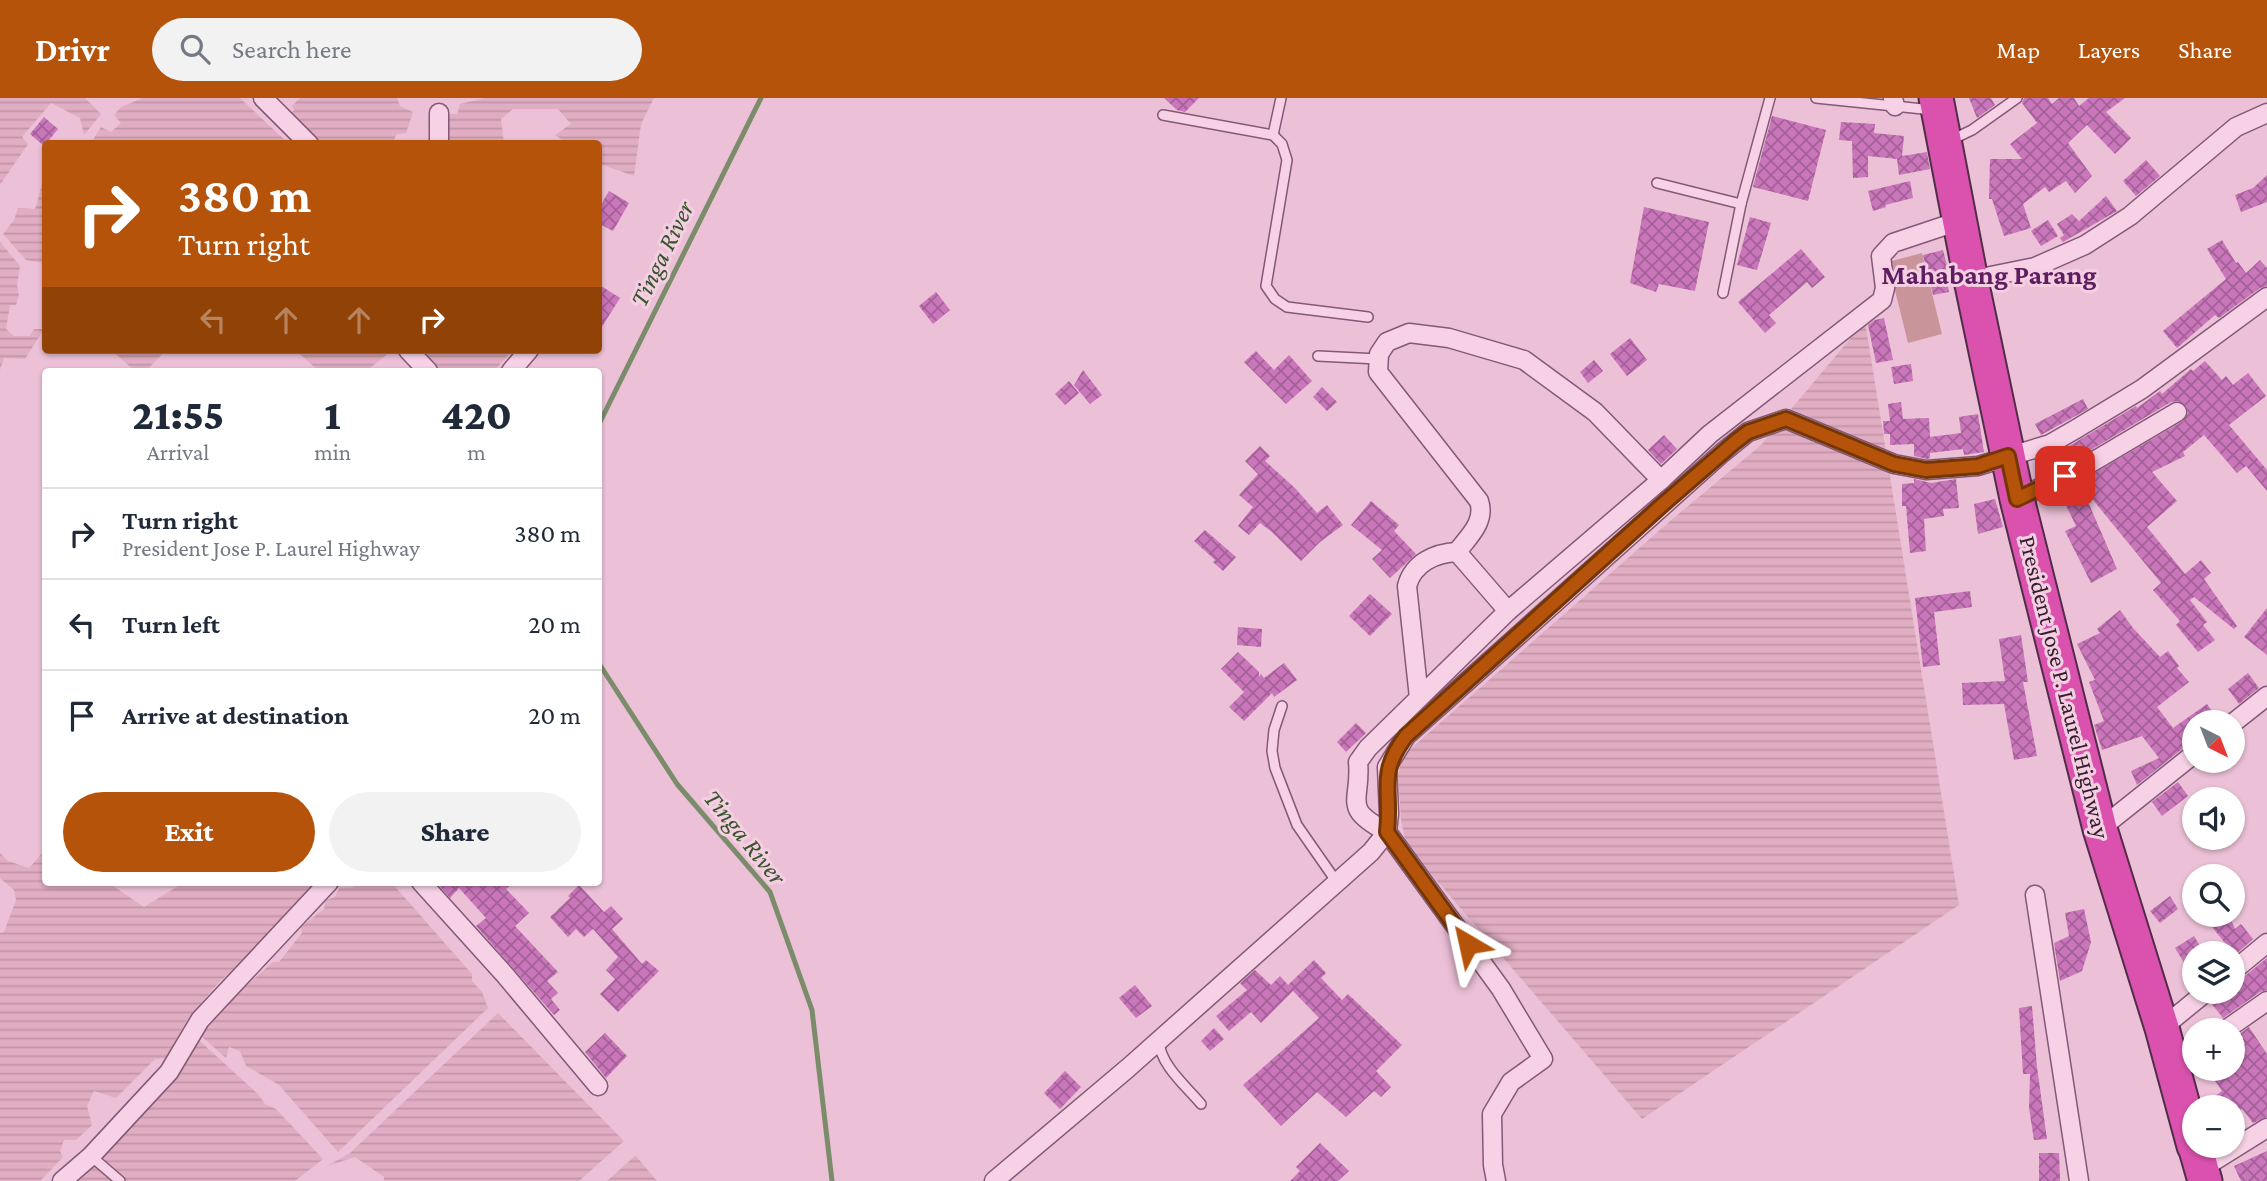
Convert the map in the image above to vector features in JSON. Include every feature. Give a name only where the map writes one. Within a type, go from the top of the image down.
[{"type":"highway","name":"President Jose P. Laurel Highway","points":[[1937,102],[2017,499],[2100,829],[2162,1028],[2182,1056]]},
{"type":"highway","name":"President Jose P. Laurel Highway","points":[[2187,1081],[2199,1161]]},
{"type":"street","points":[[263,98],[305,140]]},
{"type":"street","points":[[439,113],[439,140]]},
{"type":"street","points":[[1971,280],[2035,267],[2085,246],[2130,216],[2236,127],[2267,113]]},
{"type":"street","points":[[1496,1181],[1492,1114],[1511,1082],[1543,1059],[1501,989],[1387,832],[1368,822],[1360,813],[1355,801],[1360,775],[1358,762],[1368,748],[1508,611],[1661,480],[1710,434],[1882,300],[1885,288],[1881,256],[1885,250],[1893,243],[1959,221]]},
{"type":"street","points":[[994,1181],[1371,852],[1387,832],[1387,767],[1406,736],[1661,506],[1748,432],[1786,419],[1894,464],[1926,470],[1978,466],[2050,444],[2142,389],[2267,297]]},
{"type":"street","points":[[1457,552],[1478,523],[1482,511],[1479,502],[1378,372],[1378,359],[1387,342],[1409,333],[1449,338],[1524,360],[1595,412],[1661,480]]},
{"type":"street","points":[[412,354],[425,368]]},
{"type":"street","points":[[514,368],[526,354]]},
{"type":"street","points":[[2017,499],[2089,464],[2177,412]]},
{"type":"street","points":[[1457,552],[1508,611]]},
{"type":"street","points":[[1419,698],[1407,586],[1409,576],[1421,564],[1440,553],[1457,552]]},
{"type":"street","points":[[2245,713],[2267,696]]},
{"type":"street","points":[[2100,829],[2182,764]]},
{"type":"street","points":[[62,1181],[92,1156],[169,1072],[200,1020],[325,886]]},
{"type":"street","points":[[425,886],[505,975],[598,1086]]},
{"type":"street","points":[[2035,895],[2079,1181]]},
{"type":"street","points":[[2245,961],[2267,943]]},
{"type":"street","points":[[2243,1018],[2267,1001]]},
{"type":"street","points":[[2162,1028],[2191,1004]]},
{"type":"street","points":[[2199,1161],[2267,1128]]},
{"type":"lane","points":[[1273,135],[1281,98]]},
{"type":"lane","points":[[1723,293],[1741,204],[1770,98]]},
{"type":"lane","points":[[1816,98],[1894,102],[1923,109],[1937,102]]},
{"type":"lane","points":[[1945,144],[1972,130],[2017,98]]},
{"type":"lane","points":[[1163,115],[1273,135],[1282,144],[1287,160],[1266,286],[1275,299],[1287,307],[1368,317]]},
{"type":"lane","points":[[1657,183],[1741,204]]},
{"type":"lane","points":[[1318,356],[1378,359]]},
{"type":"lane","points":[[1282,706],[1274,730],[1272,751],[1275,768],[1297,825],[1336,881]]},
{"type":"lane","points":[[1158,1040],[1159,1049],[1168,1064],[1201,1104]]},
{"type":"lane","points":[[92,1156],[120,1181]]},
{"type":"shaded area","points":[[0,98],[85,98],[101,114],[84,135],[80,118],[51,103],[22,137],[28,144],[0,185]]},
{"type":"shaded area","points":[[143,98],[240,98],[285,140],[93,140],[101,127],[111,132],[121,123],[114,115],[121,107]]},
{"type":"shaded area","points":[[300,98],[397,98],[400,106],[413,112],[406,133],[397,134],[395,140],[314,140],[287,117],[294,110],[292,106]]},
{"type":"shaded area","points":[[485,98],[654,98],[641,124],[634,176],[602,165],[602,140],[562,140],[555,135],[571,124],[558,109],[513,109],[501,119],[504,140],[438,140],[438,114],[457,114],[460,104]]},
{"type":"shaded area","points":[[42,185],[42,263],[26,260],[3,234],[14,220],[18,208],[35,209]]},
{"type":"shaded area","points":[[0,242],[20,266],[17,285],[19,295],[16,305],[10,305],[6,329],[14,336],[30,336],[34,329],[42,329],[42,332],[25,359],[4,358],[0,370]]},
{"type":"shaded area","points":[[1922,253],[1942,334],[1908,343],[1888,262]]},
{"type":"shaded area","points":[[1865,321],[1959,905],[1642,1119],[1406,845],[1398,775],[1401,763],[1407,752],[1669,522],[1761,445]]},
{"type":"shaded area","points":[[116,354],[162,354],[149,368],[132,368]]},
{"type":"shaded area","points":[[300,354],[388,354],[370,368],[316,368]]},
{"type":"shaded area","points":[[414,354],[509,354],[497,368],[428,368]]},
{"type":"shaded area","points":[[0,853],[8,861],[29,868],[42,853],[42,886],[113,886],[144,907],[178,886],[317,886],[262,945],[219,982],[187,1020],[166,1058],[155,1059],[116,1098],[94,1091],[87,1106],[92,1125],[76,1140],[64,1140],[60,1151],[63,1157],[40,1181],[0,1181],[0,933],[4,932],[16,900],[14,890],[0,878]]},
{"type":"shaded area","points":[[395,886],[472,974],[472,981],[482,992],[488,1008],[338,1152],[279,1085],[246,1066],[240,1051],[229,1047],[226,1058],[199,1034],[205,1022],[273,962],[279,962],[302,933],[301,927],[324,909],[326,900],[335,897],[339,888]]},
{"type":"shaded area","points":[[498,1013],[624,1141],[579,1181],[384,1181],[384,1177],[355,1157],[327,1166],[350,1153]]},
{"type":"shaded area","points":[[191,1033],[258,1094],[265,1104],[276,1109],[323,1159],[295,1181],[73,1181]]},
{"type":"shaded area","points":[[635,1156],[657,1181],[607,1181]]},
{"type":"building","points":[[1164,98],[1199,98],[1185,112],[1177,110]]},
{"type":"building","points":[[1969,98],[1991,98],[1995,105],[1977,118]]},
{"type":"building","points":[[2024,98],[2048,98],[2052,104],[2059,98],[2074,98],[2079,106],[2089,98],[2125,98],[2106,112],[2131,138],[2115,154],[2087,125],[2068,143],[2092,176],[2075,193],[2066,181],[2049,192],[2045,187],[2023,204],[2031,228],[2004,236],[1992,199],[1989,199],[1990,159],[2022,159],[2010,144],[2037,123],[2022,103]]},
{"type":"building","points":[[1772,116],[1826,130],[1808,201],[1753,187]]},
{"type":"building","points":[[44,117],[58,129],[49,140],[42,140],[42,144],[30,134]]},
{"type":"building","points":[[1841,122],[1875,124],[1874,133],[1904,136],[1902,156],[1927,152],[1930,169],[1899,175],[1897,159],[1868,156],[1868,177],[1853,178],[1852,141],[1839,140]]},
{"type":"building","points":[[2146,160],[2160,176],[2136,196],[2123,181]]},
{"type":"building","points":[[2267,175],[2267,202],[2241,212],[2235,195],[2253,188]]},
{"type":"building","points":[[1910,181],[1913,198],[1873,211],[1868,191]]},
{"type":"building","points":[[609,191],[629,203],[613,231],[602,225],[602,203]]},
{"type":"building","points":[[2106,196],[2117,211],[2063,242],[2060,238],[2064,235],[2057,224],[2072,214],[2079,221]]},
{"type":"building","points":[[1644,207],[1709,222],[1695,291],[1659,284],[1656,292],[1630,283]]},
{"type":"building","points":[[1750,217],[1771,223],[1757,270],[1737,265]]},
{"type":"building","points":[[2048,220],[2058,236],[2041,246],[2031,231]]},
{"type":"building","points":[[2222,240],[2236,263],[2238,262],[2246,273],[2260,260],[2267,268],[2267,286],[2260,288],[2219,318],[2215,315],[2177,348],[2163,331],[2226,279],[2207,249]]},
{"type":"building","points":[[1801,249],[1825,277],[1812,288],[1807,282],[1769,315],[1776,323],[1765,333],[1738,302]]},
{"type":"building","points":[[1943,250],[1948,269],[1945,270],[1949,292],[1933,295],[1923,255]]},
{"type":"building","points":[[602,287],[620,298],[602,327]]},
{"type":"building","points":[[936,292],[950,310],[933,324],[919,306]]},
{"type":"building","points":[[1884,318],[1893,360],[1876,363],[1868,325]]},
{"type":"building","points":[[1630,338],[1647,360],[1627,376],[1610,354]]},
{"type":"building","points":[[1256,351],[1274,370],[1289,355],[1312,381],[1286,404],[1244,362]]},
{"type":"building","points":[[1594,360],[1603,371],[1588,383],[1580,372]]},
{"type":"building","points":[[2205,361],[2222,380],[2226,376],[2233,385],[2248,373],[2266,396],[2229,425],[2267,470],[2267,491],[2246,466],[2237,473],[2204,435],[2183,452],[2185,456],[2152,472],[2177,501],[2147,527],[2185,574],[2201,560],[2211,573],[2204,579],[2237,626],[2234,629],[2194,597],[2190,600],[2207,622],[2203,625],[2215,640],[2198,652],[2176,625],[2180,621],[2153,590],[2161,583],[2084,489],[2091,486],[2086,478],[2183,421],[2188,413],[2186,406],[2178,401],[2171,402],[2084,454],[2050,470],[2045,457],[2056,454],[2136,406],[2137,408],[2160,391],[2162,394],[2191,369],[2193,371]]},
{"type":"building","points":[[1911,364],[1913,381],[1894,384],[1891,367]]},
{"type":"building","points":[[1083,370],[1102,395],[1090,404],[1074,385]]},
{"type":"building","points":[[1069,381],[1079,393],[1065,405],[1055,394]]},
{"type":"building","points":[[1322,387],[1337,402],[1327,411],[1313,397]]},
{"type":"building","points":[[2083,399],[2088,409],[2041,435],[2035,424]]},
{"type":"building","points":[[1901,402],[1903,419],[1929,418],[1930,437],[1961,433],[1959,417],[1978,414],[1984,452],[1964,455],[1963,449],[1930,453],[1930,458],[1927,459],[1914,456],[1914,444],[1890,445],[1890,434],[1884,434],[1883,421],[1890,421],[1888,404]]},
{"type":"building","points":[[1664,435],[1677,449],[1661,464],[1648,450]]},
{"type":"building","points":[[1260,446],[1270,456],[1265,461],[1295,488],[1317,513],[1327,505],[1343,525],[1301,561],[1260,523],[1249,535],[1238,526],[1253,507],[1239,495],[1258,474],[1245,461]]},
{"type":"building","points":[[1914,479],[1931,483],[1956,479],[1959,508],[1943,509],[1944,516],[1924,519],[1926,551],[1910,553],[1906,506],[1902,506],[1902,484],[1914,483]]},
{"type":"building","points":[[2083,490],[2117,569],[2091,583],[2065,531],[2076,526],[2063,499]]},
{"type":"building","points":[[1995,499],[2003,527],[1978,534],[1974,504]]},
{"type":"building","points":[[1371,501],[1399,525],[1394,531],[1416,554],[1390,578],[1372,559],[1382,550],[1351,525]]},
{"type":"building","points":[[1205,530],[1236,557],[1223,571],[1194,541]]},
{"type":"building","points":[[1970,591],[1972,607],[1934,612],[1940,665],[1923,667],[1915,598]]},
{"type":"building","points":[[1370,594],[1392,614],[1370,636],[1349,616]]},
{"type":"building","points":[[2267,608],[2267,655],[2244,637]]},
{"type":"building","points":[[2120,610],[2160,657],[2168,651],[2189,682],[2157,707],[2173,728],[2182,722],[2182,749],[2137,785],[2131,771],[2159,758],[2142,736],[2102,750],[2094,725],[2104,721],[2089,682],[2095,680],[2077,644],[2100,633],[2097,629]]},
{"type":"building","points":[[1238,627],[1262,629],[1261,647],[1237,645]]},
{"type":"building","points":[[2021,635],[2028,682],[2023,682],[2037,756],[2014,760],[2004,704],[1963,705],[1962,683],[2005,681],[1999,639]]},
{"type":"building","points":[[1238,652],[1259,672],[1259,677],[1261,674],[1264,678],[1284,663],[1297,680],[1274,697],[1272,693],[1244,721],[1229,707],[1244,692],[1221,669]]},
{"type":"building","points":[[2248,673],[2259,688],[2239,704],[2228,689]]},
{"type":"building","points":[[2207,704],[2211,710],[2198,710]]},
{"type":"building","points":[[1356,723],[1366,733],[1346,752],[1337,742]]},
{"type":"building","points":[[2178,782],[2182,788],[2182,801],[2162,816],[2152,802]]},
{"type":"building","points":[[440,886],[509,886],[506,889],[529,913],[515,926],[558,972],[547,981],[558,993],[551,999],[560,1010],[554,1015],[476,926],[486,918],[459,888],[450,898]]},
{"type":"building","points":[[580,886],[604,912],[611,906],[623,919],[612,929],[642,964],[646,960],[659,971],[618,1012],[600,994],[615,979],[606,970],[618,957],[593,929],[584,937],[576,929],[568,937],[550,917],[570,898],[568,896]]},
{"type":"building","points":[[2170,896],[2178,909],[2160,923],[2150,911]]},
{"type":"building","points":[[2084,909],[2091,942],[2082,971],[2060,981],[2054,943],[2069,936],[2065,913]]},
{"type":"building","points":[[2212,927],[2243,927],[2253,939],[2245,946],[2245,941],[2223,941]]},
{"type":"building","points":[[2182,944],[2182,959],[2175,948]]},
{"type":"building","points":[[2267,958],[2267,990],[2245,1003],[2245,976]]},
{"type":"building","points":[[1314,960],[1326,973],[1321,978],[1342,1000],[1348,994],[1402,1045],[1376,1071],[1391,1087],[1381,1097],[1374,1091],[1346,1117],[1317,1092],[1281,1126],[1243,1085],[1319,1018],[1293,991],[1261,1023],[1251,1012],[1229,1031],[1216,1016],[1247,990],[1240,983],[1255,970],[1271,985],[1280,976],[1288,985]]},
{"type":"building","points":[[1135,985],[1152,1006],[1136,1018],[1119,998]]},
{"type":"building","points":[[2212,1004],[2243,1004],[2223,1018]]},
{"type":"building","points":[[2032,1006],[2047,1139],[2034,1140],[2029,1108],[2030,1074],[2023,1074],[2019,1008]]},
{"type":"building","points":[[2249,1027],[2267,1054],[2267,1117],[2253,1123],[2245,1113],[2245,1095],[2217,1095],[2222,1091],[2215,1081],[2245,1081],[2245,1030]]},
{"type":"building","points":[[1214,1028],[1224,1039],[1210,1051],[1201,1041]]},
{"type":"building","points":[[605,1033],[627,1056],[606,1078],[585,1052]]},
{"type":"building","points":[[1065,1071],[1081,1087],[1060,1109],[1044,1093]]},
{"type":"building","points":[[1320,1143],[1349,1171],[1338,1181],[1290,1181],[1300,1171],[1296,1167]]},
{"type":"building","points":[[2267,1151],[2267,1181],[2241,1181],[2234,1166]]},
{"type":"building","points":[[2039,1153],[2059,1153],[2060,1181],[2039,1181]]},
{"type":"waterway","name":"Tinga River","points":[[602,418],[761,98]]},
{"type":"waterway","name":"Tinga River","points":[[602,668],[677,784],[770,892],[812,1010],[832,1181]]},
{"type":"district","name":"Mahabang Parang","points":[[1989,274]]},
{"type":"route","points":[[1468,944],[1387,832],[1387,767],[1396,748],[1406,736],[1661,506],[1748,432],[1786,419],[1894,464],[1926,470],[1978,466],[2008,456],[2017,499],[2065,476]]}]
